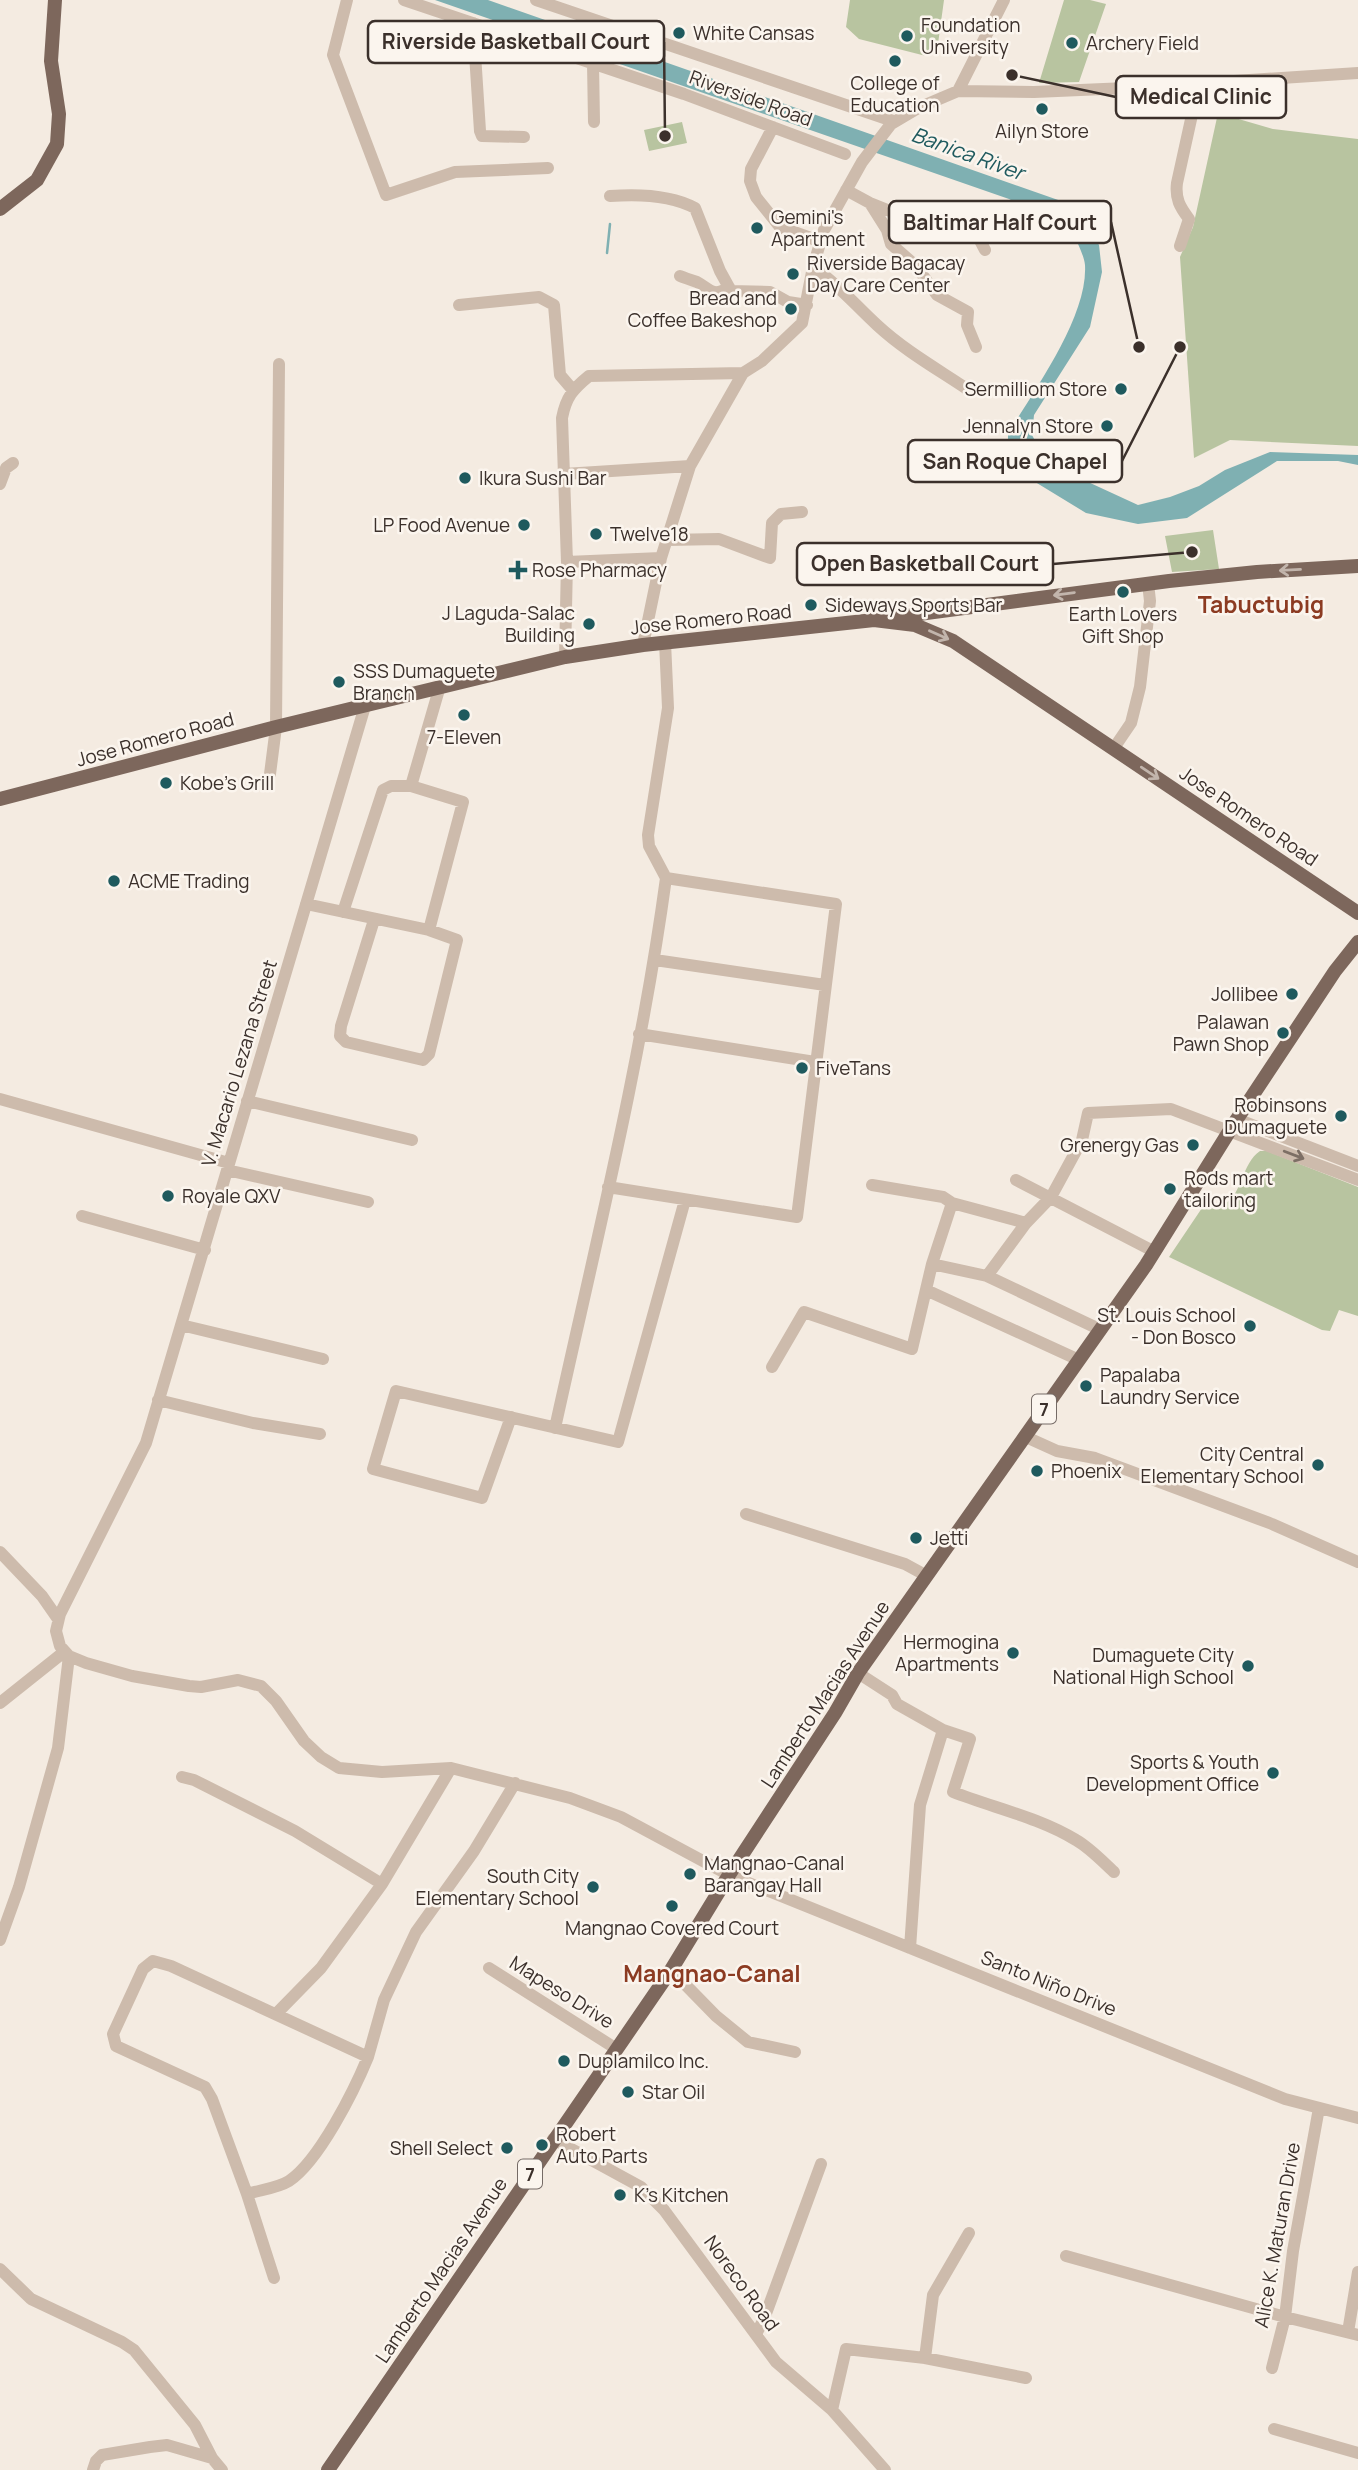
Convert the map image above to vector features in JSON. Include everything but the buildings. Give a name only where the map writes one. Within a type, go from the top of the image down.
[{"type":"main road","points":[[0,209],[37,180],[57,144],[59,114],[51,61],[55,0]]},
{"type":"main road","points":[[874,620],[1148,583],[1257,572],[1358,566]]},
{"type":"main road","name":"Jose Romero Road","points":[[0,799],[440,685],[565,657],[665,642],[874,620],[915,625],[953,641],[1358,913]]},
{"type":"main road","name":"Lamberto Macias Avenue","points":[[328,2470],[671,1970],[858,1673],[1155,1252],[1234,1124],[1335,971],[1358,942]]},
{"type":"street","points":[[347,0],[333,55],[386,195],[454,172],[548,168]]},
{"type":"street","name":"Riverside Road","points":[[404,0],[593,63],[845,154]]},
{"type":"street","points":[[536,0],[892,122]]},
{"type":"street","points":[[958,91],[1004,0]]},
{"type":"street","points":[[473,23],[482,136],[524,137]]},
{"type":"street","points":[[593,63],[594,122]]},
{"type":"street","points":[[643,645],[661,558],[690,466],[743,373],[762,361],[802,323],[819,240],[868,154],[892,122],[958,91],[1034,92],[1358,74]]},
{"type":"street","points":[[1180,246],[1189,219],[1176,195],[1177,183],[1199,83]]},
{"type":"street","points":[[773,127],[751,169],[750,181],[756,197],[780,227],[819,240]]},
{"type":"street","points":[[846,190],[930,228],[939,226],[975,231],[985,250]]},
{"type":"street","points":[[610,196],[634,194],[685,203],[695,208],[720,271],[731,291],[770,292],[788,302],[807,305]]},
{"type":"street","points":[[870,203],[887,230],[891,244],[916,266],[937,295],[968,312],[967,325],[976,347]]},
{"type":"street","points":[[813,267],[833,281],[892,338],[919,359],[970,391]]},
{"type":"street","points":[[680,276],[709,291],[715,292],[729,287]]},
{"type":"street","points":[[459,305],[539,297],[554,305],[560,375],[572,389]]},
{"type":"street","points":[[270,774],[276,727],[279,364]]},
{"type":"street","points":[[565,657],[567,562],[562,418],[565,401],[572,389],[589,376],[743,373]]},
{"type":"street","points":[[0,484],[5,468],[13,463]]},
{"type":"street","points":[[564,474],[690,466]]},
{"type":"street","points":[[667,540],[719,539],[770,558],[772,523],[780,514],[802,512]]},
{"type":"street","points":[[567,562],[661,558]]},
{"type":"street","points":[[1114,748],[1130,723],[1139,687],[1150,601],[1148,583]]},
{"type":"street","points":[[555,1428],[655,960],[666,878],[649,846],[648,835],[668,708],[665,642]]},
{"type":"street","points":[[411,786],[440,685]]},
{"type":"street","name":"V. Macario Lezana Street","points":[[58,1619],[146,1443],[365,706]]},
{"type":"street","points":[[344,912],[383,790],[391,786],[411,786],[463,802],[429,930]]},
{"type":"street","points":[[608,1187],[797,1217],[836,904],[666,878]]},
{"type":"street","points":[[306,904],[429,930],[457,940],[429,1054],[423,1060],[346,1042],[340,1036],[374,920]]},
{"type":"street","points":[[655,960],[825,985]]},
{"type":"street","points":[[639,1034],[815,1062]]},
{"type":"street","points":[[0,1099],[228,1167],[368,1202]]},
{"type":"street","points":[[247,1101],[412,1140]]},
{"type":"street","points":[[987,1276],[1026,1223],[1051,1197],[1082,1140],[1088,1113],[1171,1110],[1234,1124],[1358,1166]]},
{"type":"street","points":[[1234,1124],[1358,1180]]},
{"type":"street","points":[[1016,1180],[1155,1252]]},
{"type":"street","points":[[872,1185],[943,1197],[952,1203],[1026,1223]]},
{"type":"street","points":[[511,1417],[482,1498],[373,1469],[396,1391],[511,1417],[555,1428],[618,1442],[685,1199]]},
{"type":"street","points":[[772,1367],[804,1312],[912,1349],[932,1264],[952,1203]]},
{"type":"street","points":[[82,1216],[205,1250]]},
{"type":"street","points":[[932,1264],[987,1276],[1101,1330]]},
{"type":"street","points":[[926,1290],[1079,1360]]},
{"type":"street","points":[[181,1325],[323,1359]]},
{"type":"street","points":[[158,1400],[253,1423],[320,1434]]},
{"type":"street","points":[[1026,1437],[1056,1451],[1095,1458],[1272,1524],[1358,1562]]},
{"type":"street","points":[[746,1514],[905,1564],[927,1576]]},
{"type":"street","points":[[0,1552],[42,1596],[58,1619],[57,1639],[66,1654],[58,1748],[19,1887],[0,1940]]},
{"type":"street","points":[[0,1703],[66,1654]]},
{"type":"street","name":"Santo Niño Drive","points":[[66,1654],[132,1676],[189,1686],[238,1680],[254,1683],[261,1686],[276,1701],[313,1750],[339,1768],[382,1772],[451,1768],[570,1798],[621,1817],[729,1875],[1285,2099],[1358,2118]]},
{"type":"street","points":[[858,1673],[892,1695],[897,1704],[943,1730],[970,1739],[953,1792],[1034,1819],[1067,1835],[1114,1872]]},
{"type":"street","points":[[910,1948],[920,1805],[943,1730]]},
{"type":"street","points":[[276,2014],[321,1968],[382,1884],[451,1768]]},
{"type":"street","points":[[182,1777],[194,1780],[295,1831],[382,1884]]},
{"type":"street","points":[[247,2194],[288,2182],[303,2168],[339,2118],[368,2057],[384,2000],[416,1932],[474,1851],[515,1783]]},
{"type":"street","points":[[274,2278],[247,2194],[212,2099],[205,2087],[116,2046],[113,2034],[143,1969],[153,1961],[171,1966],[368,2057]]},
{"type":"street","name":"Mapeso Drive","points":[[489,1968],[615,2048]]},
{"type":"street","points":[[671,1970],[716,2016],[748,2042],[795,2052]]},
{"type":"street","name":"Alice K. Maturan Drive","points":[[1272,2368],[1285,2317],[1293,2250],[1319,2108]]},
{"type":"street","name":"Noreco Road","points":[[554,2139],[641,2187],[664,2210],[776,2362],[832,2410],[885,2470]]},
{"type":"street","points":[[756,2334],[764,2319],[821,2164]]},
{"type":"street","points":[[925,2358],[933,2295],[970,2233]]},
{"type":"street","points":[[1066,2256],[1353,2334],[1358,2272]]},
{"type":"street","points":[[0,2269],[31,2299],[134,2350],[195,2426],[212,2458],[222,2470]]},
{"type":"street","points":[[832,2410],[846,2349],[925,2358],[1026,2378]]},
{"type":"street","points":[[1274,2429],[1358,2453]]},
{"type":"street","points":[[93,2470],[102,2455],[150,2446],[176,2447],[212,2458]]},
{"type":"green space","points":[[850,0],[944,0],[937,51],[926,56],[859,39],[846,27]]},
{"type":"green space","name":"Archery Field","points":[[1064,0],[1090,0],[1106,4],[1079,82],[1039,83]]},
{"type":"green space","points":[[1218,113],[1273,129],[1358,139],[1358,446],[1230,440],[1194,458],[1180,257],[1193,227]]},
{"type":"green space","points":[[682,122],[687,143],[649,151],[644,130]]},
{"type":"green space","points":[[1213,530],[1219,569],[1172,572],[1165,536]]},
{"type":"green space","points":[[1260,1151],[1267,1151],[1358,1187],[1358,1316],[1339,1310],[1330,1331],[1322,1330],[1169,1257],[1204,1205],[1221,1205],[1231,1199],[1249,1163]]},
{"type":"water","points":[[435,0],[488,0],[1061,201],[1084,224],[1099,245],[1102,272],[1090,327],[1034,415],[1032,435],[1042,454],[1062,470],[1138,505],[1199,486],[1225,470],[1270,452],[1358,455],[1358,465],[1338,461],[1277,461],[1187,518],[1138,524],[1086,513],[1027,477],[1008,452],[1008,434],[1045,375],[1078,307],[1084,285],[1085,265],[1074,234],[1009,199]]},
{"type":"waterway","points":[[607,253],[610,224]]},
{"type":"place","name":"White Cansas","points":[[679,33]]},
{"type":"place","name":"Foundation University","points":[[907,36]]},
{"type":"place","name":"Archery Field","points":[[1072,43]]},
{"type":"place","name":"College of Education","points":[[895,61]]},
{"type":"place","name":"Medical Clinic","points":[[1012,75]]},
{"type":"place","name":"Ailyn Store","points":[[1042,109]]},
{"type":"place","name":"Riverside Basketball Court","points":[[665,136]]},
{"type":"place","name":"Gemini's Apartment","points":[[757,228]]},
{"type":"place","name":"Riverside Bagacay Day Care Center","points":[[793,274]]},
{"type":"place","name":"Bread and Coffee Bakeshop","points":[[791,309]]},
{"type":"place","name":"Baltimar Half Court","points":[[1139,347]]},
{"type":"place","name":"San Roque Chapel","points":[[1180,347]]},
{"type":"place","name":"Sermilliom Store","points":[[1121,389]]},
{"type":"place","name":"Jennalyn Store","points":[[1107,426]]},
{"type":"place","name":"Ikura Sushi Bar","points":[[465,478]]},
{"type":"place","name":"LP Food Avenue","points":[[524,525]]},
{"type":"place","name":"Twelve18","points":[[596,534]]},
{"type":"place","name":"Open Basketball Court","points":[[1192,552]]},
{"type":"place","name":"Rose Pharmacy","points":[[518,570]]},
{"type":"place","name":"Earth Lovers Gift Shop","points":[[1123,592]]},
{"type":"place","name":"Sideways Sports Bar","points":[[811,605]]},
{"type":"place","name":"J Laguda-Salac Building","points":[[589,624]]},
{"type":"place","name":"SSS Dumaguete Branch","points":[[339,682]]},
{"type":"place","name":"7-Eleven","points":[[464,715]]},
{"type":"place","name":"Kobe's Grill","points":[[166,783]]},
{"type":"place","name":"ACME Trading","points":[[114,881]]},
{"type":"place","name":"Jollibee","points":[[1292,994]]},
{"type":"place","name":"Palawan Pawn Shop","points":[[1283,1033]]},
{"type":"place","name":"FiveTans","points":[[802,1068]]},
{"type":"place","name":"Robinsons Dumaguete","points":[[1341,1116]]},
{"type":"place","name":"Grenergy Gas","points":[[1193,1145]]},
{"type":"place","name":"Rods mart tailoring","points":[[1170,1189]]},
{"type":"place","name":"Royale QXV","points":[[168,1196]]},
{"type":"place","name":"St. Louis School - Don Bosco","points":[[1250,1326]]},
{"type":"place","name":"Papalaba Laundry Service","points":[[1086,1386]]},
{"type":"place","name":"City Central Elementary School","points":[[1318,1465]]},
{"type":"place","name":"Phoenix","points":[[1037,1471]]},
{"type":"place","name":"Jetti","points":[[916,1538]]},
{"type":"place","name":"Hermogina Apartments","points":[[1013,1653]]},
{"type":"place","name":"Dumaguete City National High School","points":[[1248,1666]]},
{"type":"place","name":"Sports & Youth Development Office","points":[[1273,1773]]},
{"type":"place","name":"Mangnao-Canal Barangay Hall","points":[[690,1874]]},
{"type":"place","name":"South City Elementary School","points":[[593,1887]]},
{"type":"place","name":"Mangnao Covered Court","points":[[672,1906]]},
{"type":"place","name":"Duplamilco Inc.","points":[[564,2061]]},
{"type":"place","name":"Star Oil","points":[[628,2092]]},
{"type":"place","name":"Robert Auto Parts","points":[[542,2145]]},
{"type":"place","name":"Shell Select","points":[[507,2148]]},
{"type":"place","name":"K's Kitchen","points":[[620,2195]]},
{"type":"district","name":"Tabuctubig","points":[[1261,604]]},
{"type":"district","name":"Mangnao-Canal","points":[[712,1973]]},
{"type":"water label","name":"Banica River","points":[[968,153]]}]
